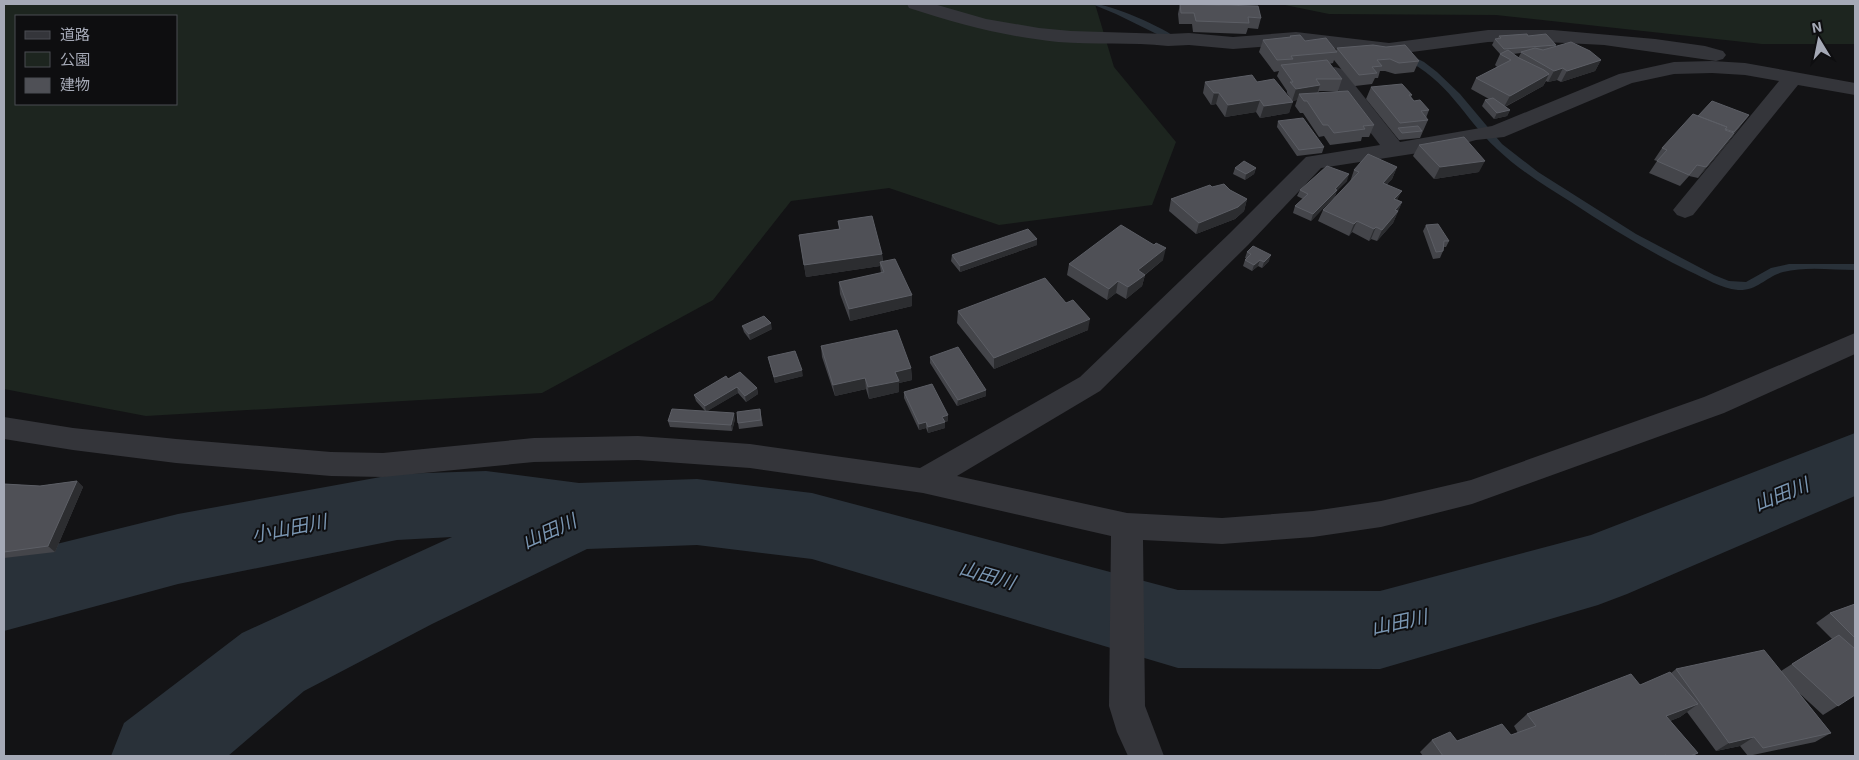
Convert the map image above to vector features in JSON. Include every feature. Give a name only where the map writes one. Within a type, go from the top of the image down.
[{"type":"street","points":[[916,4],[951,16],[1005,28],[1057,36],[1173,39],[1225,43],[1295,38],[1353,46],[1390,48],[1434,45],[1471,37],[1556,35],[1705,52],[1752,70]]},
{"type":"street","points":[[923,481],[1090,384],[1239,239],[1314,162],[1444,142],[1486,133],[1626,78],[1674,68],[1712,67],[1752,70],[1855,89]]},
{"type":"street","points":[[1335,74],[1395,150]]},
{"type":"street","points":[[1686,210],[1794,78]]},
{"type":"street","points":[[4,428],[176,451],[331,464],[383,465],[534,450],[638,448],[750,456],[923,481],[1127,526],[1222,531],[1312,524],[1381,514],[1472,492],[1714,405],[1855,343]]},
{"type":"street","points":[[1127,526],[1127,706],[1135,732],[1146,756]]},
{"type":"green space","points":[[4,4],[1095,4],[1114,67],[1176,142],[1152,205],[999,225],[889,188],[791,201],[713,300],[542,393],[146,416],[4,389]]},
{"type":"green space","points":[[1280,4],[1855,4],[1855,44],[1762,44],[1496,15],[1329,14]]},
{"type":"building","points":[[1180,4],[1258,6],[1261,18],[1248,17],[1249,23],[1196,21],[1194,13],[1181,13]]},
{"type":"building","points":[[1527,34],[1528,36],[1546,34],[1556,45],[1504,49],[1495,39],[1501,38],[1499,36]]},
{"type":"building","points":[[1300,35],[1305,41],[1326,38],[1337,52],[1291,56],[1293,59],[1277,60],[1263,40]]},
{"type":"building","points":[[1571,42],[1590,51],[1601,60],[1567,71],[1563,68],[1554,71],[1521,52],[1535,48],[1543,50]]},
{"type":"building","points":[[1373,45],[1386,47],[1405,45],[1419,61],[1399,63],[1390,59],[1377,60],[1382,66],[1372,67],[1377,73],[1359,75],[1337,48]]},
{"type":"building","points":[[1508,50],[1549,74],[1510,96],[1476,78],[1511,60],[1500,54]]},
{"type":"building","points":[[1327,60],[1342,79],[1316,79],[1320,85],[1296,89],[1281,65]]},
{"type":"building","points":[[1252,75],[1257,82],[1274,79],[1293,102],[1264,106],[1260,100],[1228,105],[1219,93],[1214,93],[1205,82]]},
{"type":"building","points":[[1402,84],[1412,95],[1409,95],[1414,101],[1420,100],[1429,110],[1421,111],[1428,120],[1400,123],[1371,87]]},
{"type":"building","points":[[1348,91],[1374,125],[1363,126],[1365,129],[1334,133],[1328,125],[1323,125],[1307,101],[1304,101],[1299,94]]},
{"type":"building","points":[[1493,98],[1510,110],[1497,113],[1485,100]]},
{"type":"building","points":[[1712,101],[1749,115],[1734,132],[1725,129],[1727,127],[1698,116]]},
{"type":"building","points":[[1693,114],[1727,127],[1725,130],[1734,133],[1706,167],[1697,165],[1689,175],[1657,161],[1667,150],[1662,148]]},
{"type":"building","points":[[1303,118],[1324,147],[1299,150],[1278,121]]},
{"type":"building","points":[[1418,126],[1422,131],[1402,133],[1398,128]]},
{"type":"building","points":[[1464,137],[1485,161],[1440,167],[1419,145]]},
{"type":"building","points":[[1368,154],[1397,167],[1383,183],[1402,191],[1394,199],[1402,202],[1395,210],[1398,211],[1382,230],[1376,227],[1374,229],[1357,221],[1354,224],[1323,210],[1359,172],[1354,170]]},
{"type":"building","points":[[1244,161],[1256,168],[1246,174],[1235,168]]},
{"type":"building","points":[[1327,166],[1349,174],[1335,189],[1337,190],[1313,214],[1295,206],[1308,194],[1300,190]]},
{"type":"building","points":[[1224,184],[1230,190],[1247,199],[1238,207],[1199,223],[1171,199],[1210,185],[1212,187]]},
{"type":"building","points":[[872,216],[882,254],[804,265],[799,235],[840,229],[838,221]]},
{"type":"building","points":[[1438,224],[1449,241],[1444,241],[1443,251],[1436,252],[1426,225]]},
{"type":"building","points":[[1121,225],[1154,245],[1156,243],[1166,248],[1138,270],[1145,275],[1128,287],[1118,281],[1109,289],[1069,264]]},
{"type":"building","points":[[1028,229],[1037,239],[960,266],[952,255]]},
{"type":"building","points":[[1253,246],[1271,255],[1264,262],[1260,260],[1254,265],[1245,260],[1251,254],[1247,252]]},
{"type":"building","points":[[895,259],[912,295],[849,309],[839,282],[884,272],[880,262]]},
{"type":"building","points":[[1045,278],[1066,303],[1073,300],[1090,319],[994,358],[958,311]]},
{"type":"building","points":[[764,316],[771,323],[749,334],[742,326]]},
{"type":"building","points":[[897,330],[911,368],[895,372],[899,381],[868,387],[865,378],[833,385],[821,346]]},
{"type":"building","points":[[958,347],[986,390],[958,400],[930,357]]},
{"type":"building","points":[[795,351],[802,370],[774,377],[768,357]]},
{"type":"building","points":[[740,372],[757,388],[745,396],[737,387],[705,406],[694,395],[726,376],[728,379]]},
{"type":"building","points":[[932,384],[948,415],[942,417],[945,422],[928,427],[926,422],[919,424],[904,392]]},
{"type":"building","points":[[672,409],[734,413],[731,425],[668,421]]},
{"type":"building","points":[[760,409],[761,420],[738,423],[737,412]]},
{"type":"building","points":[[77,481],[48,546],[4,552],[4,484],[40,486]]},
{"type":"building","points":[[1855,604],[1855,638],[1830,613]]},
{"type":"building","points":[[1839,635],[1855,649],[1855,695],[1838,706],[1792,664]]},
{"type":"building","points":[[1764,650],[1831,733],[1763,748],[1754,737],[1729,743],[1676,669]]},
{"type":"building","points":[[1670,672],[1698,704],[1666,716],[1698,753],[1690,756],[1443,756],[1432,740],[1450,732],[1457,741],[1502,724],[1511,735],[1536,726],[1527,714],[1631,674],[1640,685]]},
{"type":"waterway","points":[[1096,4],[1119,12],[1174,39]]},
{"type":"waterway","points":[[1405,56],[1421,64],[1446,84],[1487,134],[1526,168],[1632,236],[1663,254],[1710,277],[1727,284],[1746,286],[1756,283],[1774,271],[1789,267],[1855,267]]},
{"type":"waterway","name":"山田川","points":[[579,516],[697,512],[812,526],[1178,629],[1380,630],[1598,569],[1855,463]]},
{"type":"waterway","name":"小山田川","points":[[4,594],[178,549],[397,507],[486,503],[579,516]]},
{"type":"waterway","name":"山田川","points":[[157,756],[273,662],[403,598],[579,516]]}]
